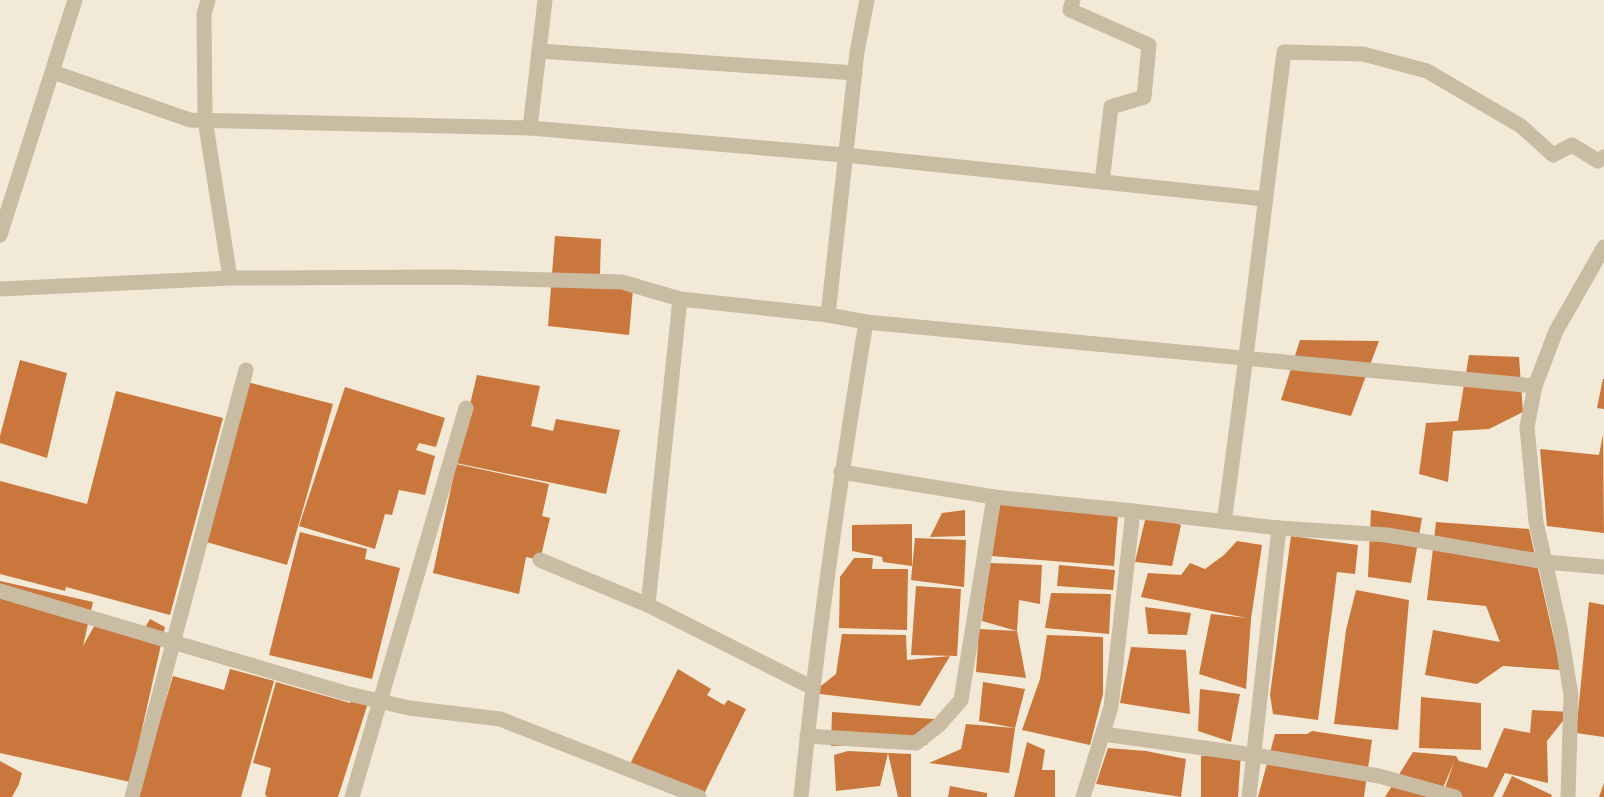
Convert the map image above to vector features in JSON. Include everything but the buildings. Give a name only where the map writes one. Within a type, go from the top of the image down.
[{"type":"street","points":[[0,235],[75,0]]},
{"type":"street","points":[[208,0],[204,14],[205,119],[230,278]]},
{"type":"street","points":[[530,128],[545,0]]},
{"type":"street","points":[[828,315],[855,73],[867,0]]},
{"type":"street","points":[[1073,0],[1070,10],[1149,45],[1144,97],[1111,106],[1102,182]]},
{"type":"street","points":[[539,51],[855,73]]},
{"type":"street","points":[[1224,522],[1247,358],[1284,52],[1364,54],[1427,71],[1521,126],[1552,155],[1572,145],[1598,161],[1604,157]]},
{"type":"street","points":[[53,72],[190,120],[530,128],[845,155],[1265,199]]},
{"type":"street","points":[[1568,797],[1570,695],[1560,628],[1536,522],[1527,428],[1534,386],[1556,332],[1604,247]]},
{"type":"street","points":[[0,289],[230,278],[450,276],[622,282],[680,299],[828,315],[866,322],[1534,386]]},
{"type":"street","points":[[648,605],[680,299]]},
{"type":"street","points":[[801,797],[841,472],[866,322]]},
{"type":"street","points":[[132,797],[246,370]]},
{"type":"street","points":[[352,797],[466,408]]},
{"type":"street","points":[[841,472],[994,497],[1279,528],[1387,535],[1545,562],[1604,567]]},
{"type":"street","points":[[807,736],[916,742],[939,725],[961,700],[994,497]]},
{"type":"street","points":[[1083,797],[1111,707],[1133,511]]},
{"type":"street","points":[[1249,797],[1279,528]]},
{"type":"street","points":[[540,561],[648,605],[813,688]]},
{"type":"street","points":[[0,591],[345,693],[409,708],[500,719],[699,797]]},
{"type":"street","points":[[1103,734],[1254,755],[1379,776],[1455,797]]}]
